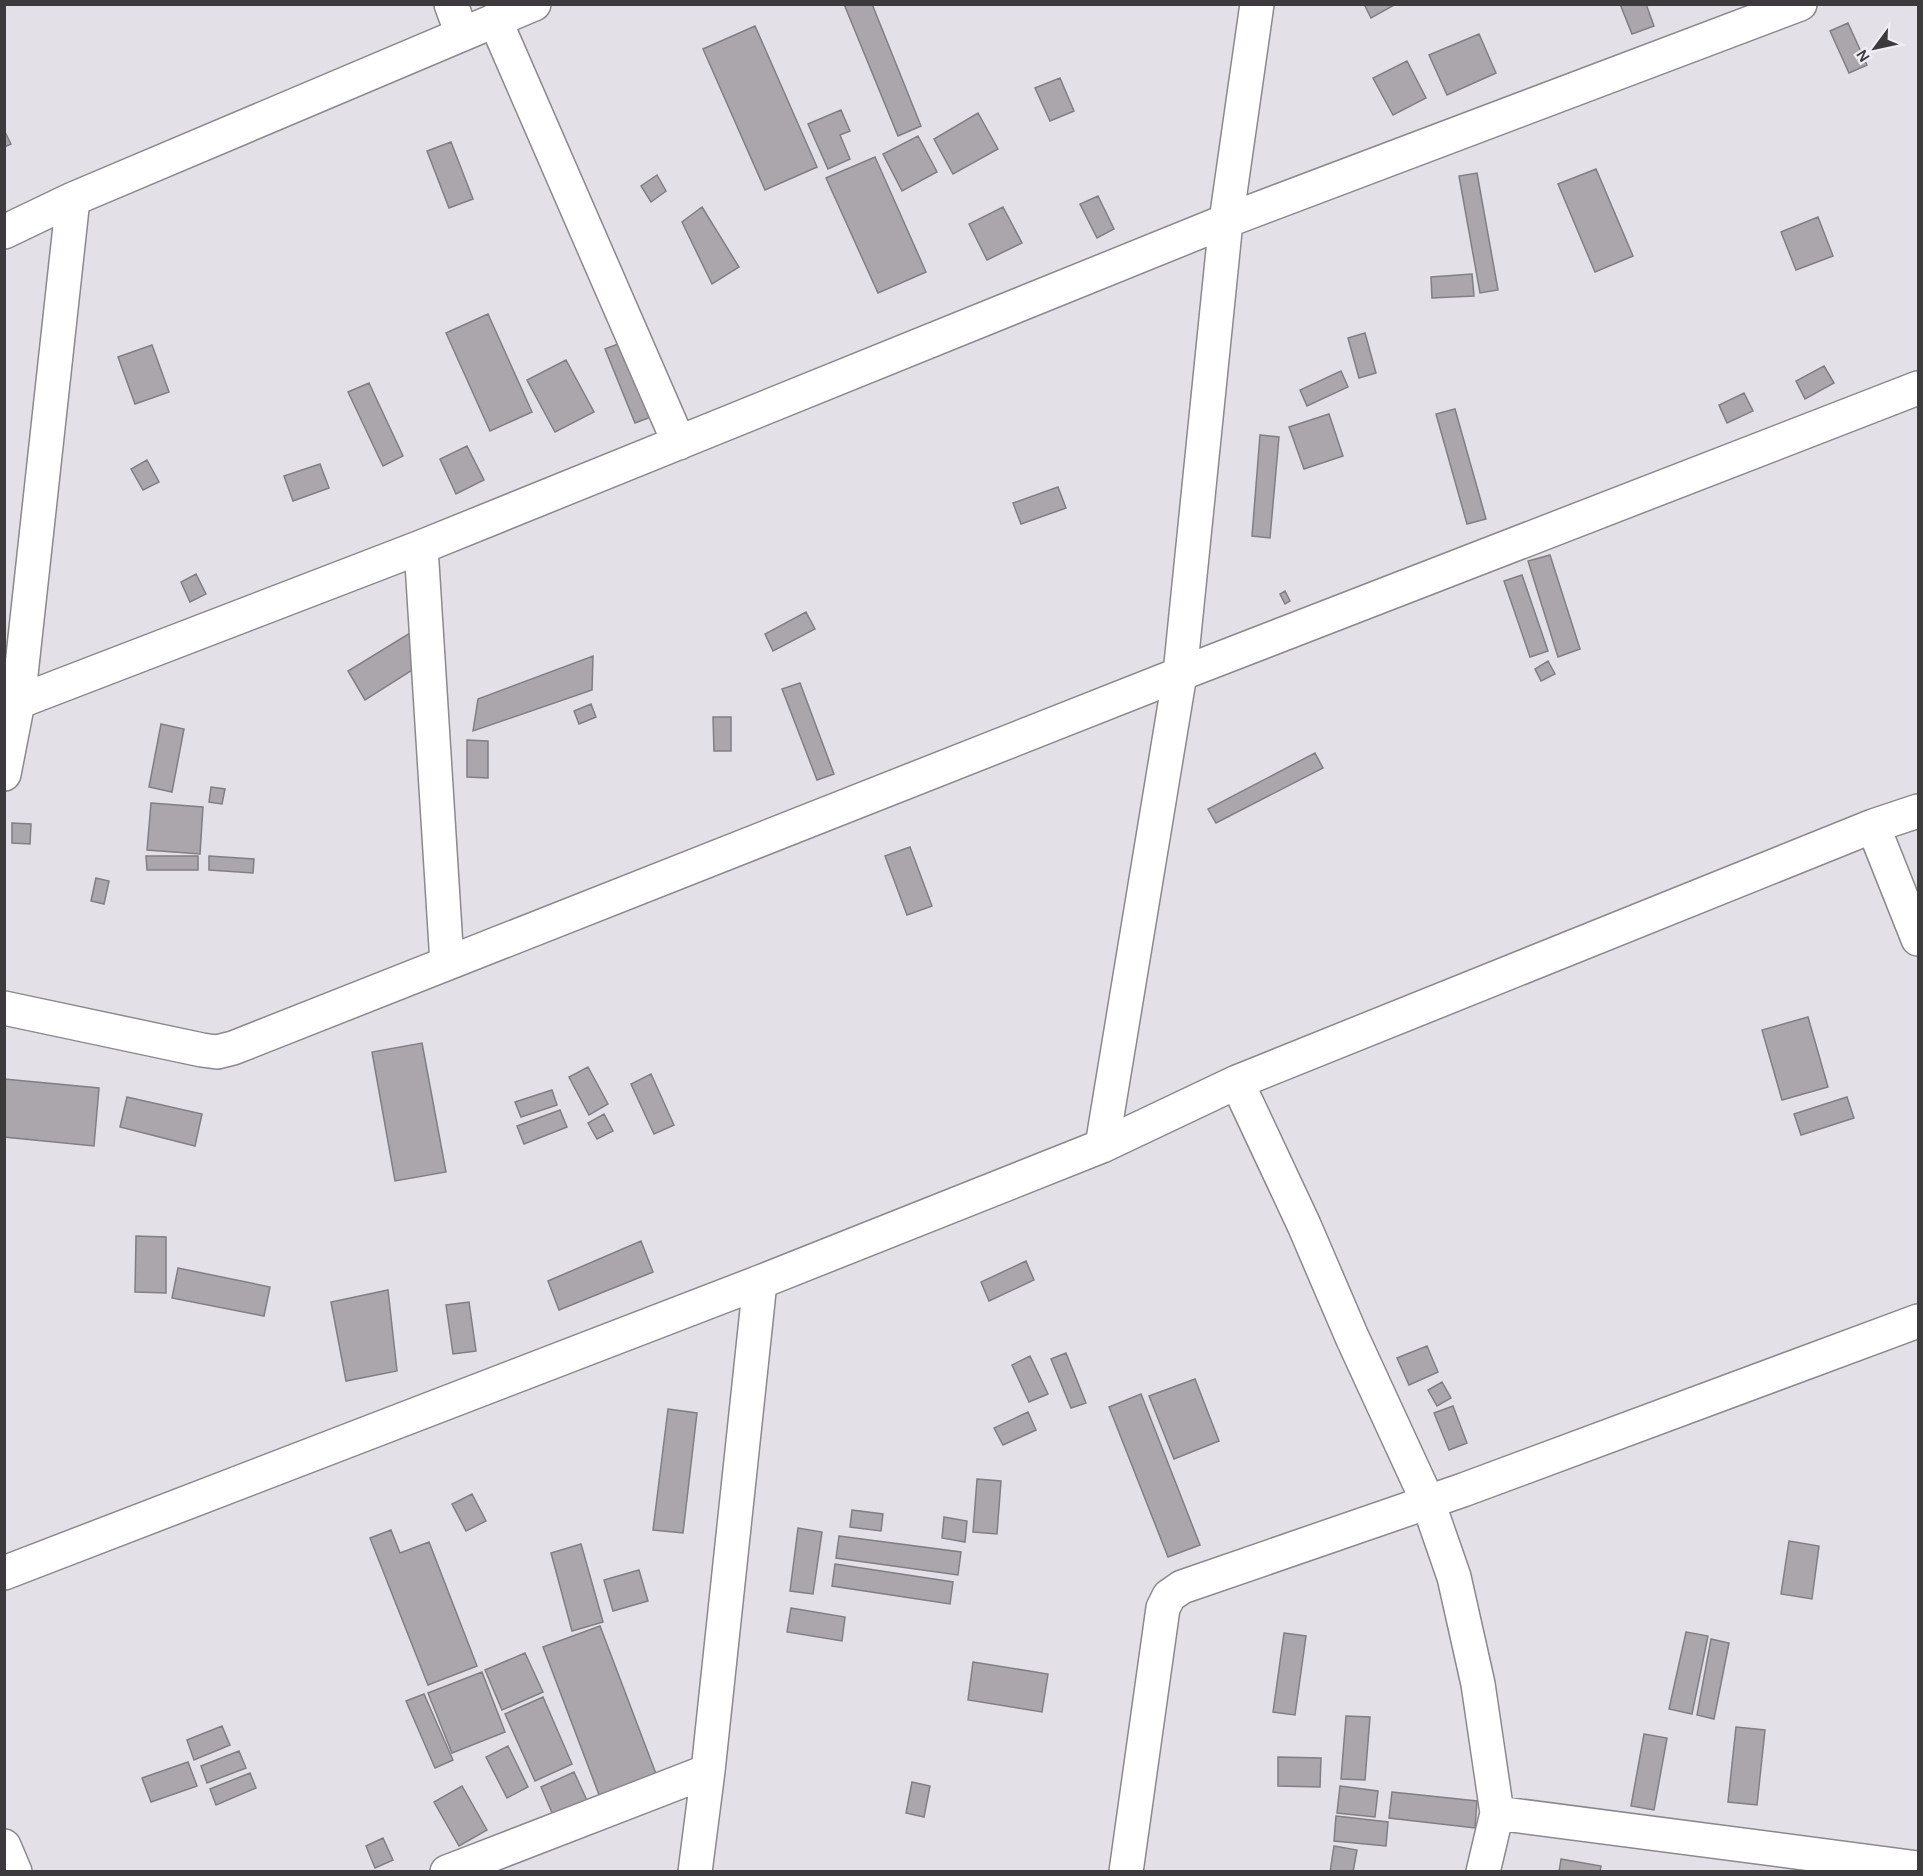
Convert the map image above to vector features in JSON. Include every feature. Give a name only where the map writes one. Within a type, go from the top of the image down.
[{"type":"street","points":[[4,232],[457,19],[495,20],[534,4]]},
{"type":"street","points":[[1102,1146],[1180,674],[1226,221],[1257,4]]},
{"type":"street","points":[[18,702],[421,547],[1226,221],[1800,4]]},
{"type":"street","points":[[495,20],[679,443]]},
{"type":"street","points":[[4,774],[18,702],[73,199]]},
{"type":"street","points":[[4,1008],[217,1052],[233,1048],[1180,674],[1918,388]]},
{"type":"street","points":[[421,547],[447,963]]},
{"type":"street","points":[[4,1572],[760,1282],[1102,1146],[1237,1082],[1873,826],[1918,811]]},
{"type":"street","points":[[1873,826],[1918,939]]},
{"type":"street","points":[[1237,1082],[1304,1225],[1428,1503],[1454,1577],[1478,1684],[1497,1813],[1483,1872]]},
{"type":"street","points":[[695,1872],[708,1771],[760,1282]]},
{"type":"street","points":[[1126,1872],[1163,1608],[1169,1596],[1182,1587],[1428,1503],[1918,1321]]},
{"type":"street","points":[[447,1872],[708,1771]]},
{"type":"street","points":[[1497,1813],[1918,1868]]},
{"type":"street","points":[[4,1846],[15,1872]]},
{"type":"building","points":[[844,4],[872,4],[921,126],[898,136]]},
{"type":"building","points":[[1364,4],[1396,4],[1371,18]]},
{"type":"building","points":[[1620,4],[1646,4],[1654,26],[1632,34]]},
{"type":"building","points":[[1848,23],[1867,65],[1849,73],[1830,31]]},
{"type":"building","points":[[755,26],[817,167],[765,190],[703,49]]},
{"type":"building","points":[[1479,34],[1496,73],[1447,95],[1429,55]]},
{"type":"building","points":[[1407,61],[1426,98],[1393,115],[1373,78]]},
{"type":"building","points":[[1060,78],[1074,111],[1050,121],[1035,88]]},
{"type":"building","points":[[841,110],[850,131],[840,135],[850,159],[828,169],[808,124]]},
{"type":"building","points":[[978,113],[998,149],[953,174],[934,139]]},
{"type":"building","points":[[4,130],[11,144],[4,147]]},
{"type":"building","points":[[918,136],[937,172],[902,191],[883,154]]},
{"type":"building","points":[[451,142],[473,199],[449,208],[427,151]]},
{"type":"building","points":[[875,157],[926,272],[878,293],[826,178]]},
{"type":"building","points":[[1596,169],[1633,256],[1595,272],[1558,184]]},
{"type":"building","points":[[1477,173],[1498,290],[1480,293],[1459,176]]},
{"type":"building","points":[[657,175],[666,191],[651,202],[641,186]]},
{"type":"building","points":[[1098,196],[1114,229],[1097,238],[1080,204]]},
{"type":"building","points":[[702,207],[739,267],[712,284],[682,222]]},
{"type":"building","points":[[1003,207],[1022,243],[987,260],[969,224]]},
{"type":"building","points":[[1818,217],[1833,256],[1796,270],[1781,232]]},
{"type":"building","points":[[1472,274],[1474,296],[1432,298],[1431,277]]},
{"type":"building","points":[[488,314],[532,412],[490,431],[446,333]]},
{"type":"building","points":[[1365,333],[1376,373],[1359,378],[1348,338]]},
{"type":"building","points":[[626,341],[656,415],[635,423],[605,349]]},
{"type":"building","points":[[152,345],[169,392],[135,404],[118,357]]},
{"type":"building","points":[[566,360],[594,412],[555,432],[527,380]]},
{"type":"building","points":[[1824,366],[1834,383],[1805,399],[1796,381]]},
{"type":"building","points":[[1341,371],[1348,387],[1307,406],[1300,390]]},
{"type":"building","points":[[369,383],[403,456],[383,466],[348,392]]},
{"type":"building","points":[[1744,393],[1753,411],[1727,423],[1719,405]]},
{"type":"building","points":[[1455,409],[1486,519],[1467,524],[1436,414]]},
{"type":"building","points":[[1329,414],[1343,456],[1304,469],[1289,427]]},
{"type":"building","points":[[1260,435],[1279,437],[1270,538],[1252,536]]},
{"type":"building","points":[[467,446],[484,480],[456,494],[440,459]]},
{"type":"building","points":[[147,460],[159,482],[143,490],[131,469]]},
{"type":"building","points":[[320,464],[329,488],[293,501],[284,476]]},
{"type":"building","points":[[1058,487],[1066,508],[1021,524],[1013,503]]},
{"type":"building","points":[[1550,555],[1580,649],[1558,657],[1528,561]]},
{"type":"building","points":[[196,574],[206,594],[190,602],[181,582]]},
{"type":"building","points":[[1522,575],[1548,651],[1530,657],[1504,581]]},
{"type":"building","points":[[1285,591],[1290,601],[1285,604],[1280,594]]},
{"type":"building","points":[[806,612],[815,629],[773,651],[765,634]]},
{"type":"building","points":[[410,633],[425,662],[365,700],[348,671]]},
{"type":"building","points":[[593,656],[592,690],[473,731],[478,699]]},
{"type":"building","points":[[1548,661],[1555,674],[1541,681],[1535,669]]},
{"type":"building","points":[[800,683],[834,774],[817,780],[782,689]]},
{"type":"building","points":[[591,704],[596,717],[579,724],[574,711]]},
{"type":"building","points":[[713,717],[731,717],[731,751],[714,751]]},
{"type":"building","points":[[161,724],[184,729],[172,792],[149,787]]},
{"type":"building","points":[[467,740],[488,741],[488,778],[467,777]]},
{"type":"building","points":[[1315,753],[1323,768],[1216,823],[1208,809]]},
{"type":"building","points":[[211,787],[225,789],[222,804],[209,802]]},
{"type":"building","points":[[151,803],[203,807],[200,854],[147,850]]},
{"type":"building","points":[[12,823],[31,824],[30,844],[12,843]]},
{"type":"building","points":[[910,847],[932,906],[907,915],[885,856]]},
{"type":"building","points":[[146,856],[198,856],[198,870],[147,870]]},
{"type":"building","points":[[209,856],[254,859],[253,873],[209,870]]},
{"type":"building","points":[[96,878],[109,881],[104,904],[91,901]]},
{"type":"building","points":[[1808,1017],[1828,1087],[1782,1100],[1762,1030]]},
{"type":"building","points":[[422,1043],[446,1172],[395,1181],[372,1052]]},
{"type":"building","points":[[588,1067],[608,1104],[589,1115],[569,1077]]},
{"type":"building","points":[[651,1074],[674,1125],[654,1134],[631,1084]]},
{"type":"building","points":[[4,1079],[99,1088],[94,1146],[4,1137]]},
{"type":"building","points":[[552,1090],[557,1105],[521,1117],[515,1102]]},
{"type":"building","points":[[127,1097],[202,1114],[195,1146],[120,1127]]},
{"type":"building","points":[[1847,1097],[1854,1118],[1801,1135],[1794,1114]]},
{"type":"building","points":[[560,1110],[567,1127],[524,1144],[517,1126]]},
{"type":"building","points":[[604,1114],[613,1131],[597,1139],[588,1123]]},
{"type":"building","points":[[136,1236],[166,1237],[166,1293],[135,1292]]},
{"type":"building","points":[[641,1241],[653,1272],[559,1310],[548,1281]]},
{"type":"building","points":[[1026,1261],[1034,1280],[989,1301],[981,1282]]},
{"type":"building","points":[[178,1268],[270,1287],[264,1316],[172,1298]]},
{"type":"building","points":[[388,1290],[397,1371],[346,1381],[331,1302]]},
{"type":"building","points":[[469,1302],[476,1351],[453,1354],[446,1305]]},
{"type":"building","points":[[1427,1346],[1438,1372],[1409,1385],[1397,1358]]},
{"type":"building","points":[[1066,1353],[1086,1403],[1071,1408],[1051,1359]]},
{"type":"building","points":[[1030,1356],[1048,1394],[1029,1402],[1012,1365]]},
{"type":"building","points":[[1195,1379],[1219,1441],[1174,1459],[1149,1396]]},
{"type":"building","points":[[1442,1382],[1451,1398],[1437,1406],[1428,1390]]},
{"type":"building","points":[[1141,1394],[1200,1545],[1168,1557],[1109,1407]]},
{"type":"building","points":[[1453,1406],[1467,1443],[1449,1450],[1434,1413]]},
{"type":"building","points":[[668,1409],[697,1413],[683,1533],[653,1530]]},
{"type":"building","points":[[1028,1412],[1036,1430],[1003,1445],[994,1428]]},
{"type":"building","points":[[977,1479],[1001,1481],[997,1534],[973,1532]]},
{"type":"building","points":[[472,1494],[486,1521],[466,1531],[452,1504]]},
{"type":"building","points":[[852,1510],[883,1514],[881,1531],[850,1527]]},
{"type":"building","points":[[944,1517],[967,1521],[965,1542],[942,1538]]},
{"type":"building","points":[[798,1528],[822,1532],[813,1594],[790,1591]]},
{"type":"building","points":[[391,1530],[400,1553],[429,1542],[477,1666],[428,1685],[370,1538]]},
{"type":"building","points":[[839,1536],[961,1552],[958,1575],[836,1558]]},
{"type":"building","points":[[1789,1541],[1819,1546],[1812,1599],[1781,1594]]},
{"type":"building","points":[[581,1544],[603,1622],[572,1631],[551,1553]]},
{"type":"building","points":[[835,1564],[953,1582],[950,1604],[832,1586]]},
{"type":"building","points":[[639,1570],[648,1601],[613,1611],[604,1580]]},
{"type":"building","points":[[791,1608],[845,1617],[842,1641],[787,1632]]},
{"type":"building","points":[[600,1626],[658,1779],[601,1800],[543,1647]]},
{"type":"building","points":[[1686,1632],[1708,1636],[1692,1714],[1669,1709]]},
{"type":"building","points":[[1284,1633],[1306,1636],[1295,1715],[1273,1712]]},
{"type":"building","points":[[1711,1639],[1729,1643],[1714,1719],[1697,1715]]},
{"type":"building","points":[[525,1653],[543,1692],[502,1710],[485,1670]]},
{"type":"building","points":[[973,1662],[1048,1674],[1042,1712],[968,1700]]},
{"type":"building","points":[[482,1672],[505,1732],[452,1753],[428,1693]]},
{"type":"building","points":[[424,1694],[453,1760],[435,1768],[406,1701]]},
{"type":"building","points":[[543,1697],[572,1764],[535,1781],[505,1714]]},
{"type":"building","points":[[1346,1716],[1370,1717],[1365,1780],[1341,1779]]},
{"type":"building","points":[[222,1726],[230,1745],[194,1760],[187,1740]]},
{"type":"building","points":[[1736,1727],[1765,1730],[1757,1805],[1728,1802]]},
{"type":"building","points":[[1644,1734],[1667,1738],[1654,1810],[1631,1806]]},
{"type":"building","points":[[508,1746],[528,1787],[507,1798],[486,1757]]},
{"type":"building","points":[[239,1751],[246,1768],[207,1783],[201,1766]]},
{"type":"building","points":[[1278,1757],[1321,1758],[1320,1787],[1278,1786]]},
{"type":"building","points":[[188,1762],[197,1786],[151,1802],[142,1778]]},
{"type":"building","points":[[574,1772],[590,1807],[556,1822],[541,1787]]},
{"type":"building","points":[[250,1773],[256,1788],[216,1805],[210,1789]]},
{"type":"building","points":[[912,1782],[930,1786],[924,1817],[906,1813]]},
{"type":"building","points":[[462,1786],[487,1830],[459,1846],[434,1802]]},
{"type":"building","points":[[1340,1786],[1378,1791],[1375,1817],[1337,1813]]},
{"type":"building","points":[[1392,1792],[1477,1801],[1475,1828],[1389,1818]]},
{"type":"building","points":[[1336,1816],[1388,1822],[1386,1846],[1334,1841]]},
{"type":"building","points":[[383,1838],[393,1860],[375,1868],[366,1846]]},
{"type":"building","points":[[1334,1846],[1357,1850],[1353,1872],[1330,1872]]},
{"type":"building","points":[[1561,1859],[1601,1866],[1600,1872],[1559,1872]]}]
